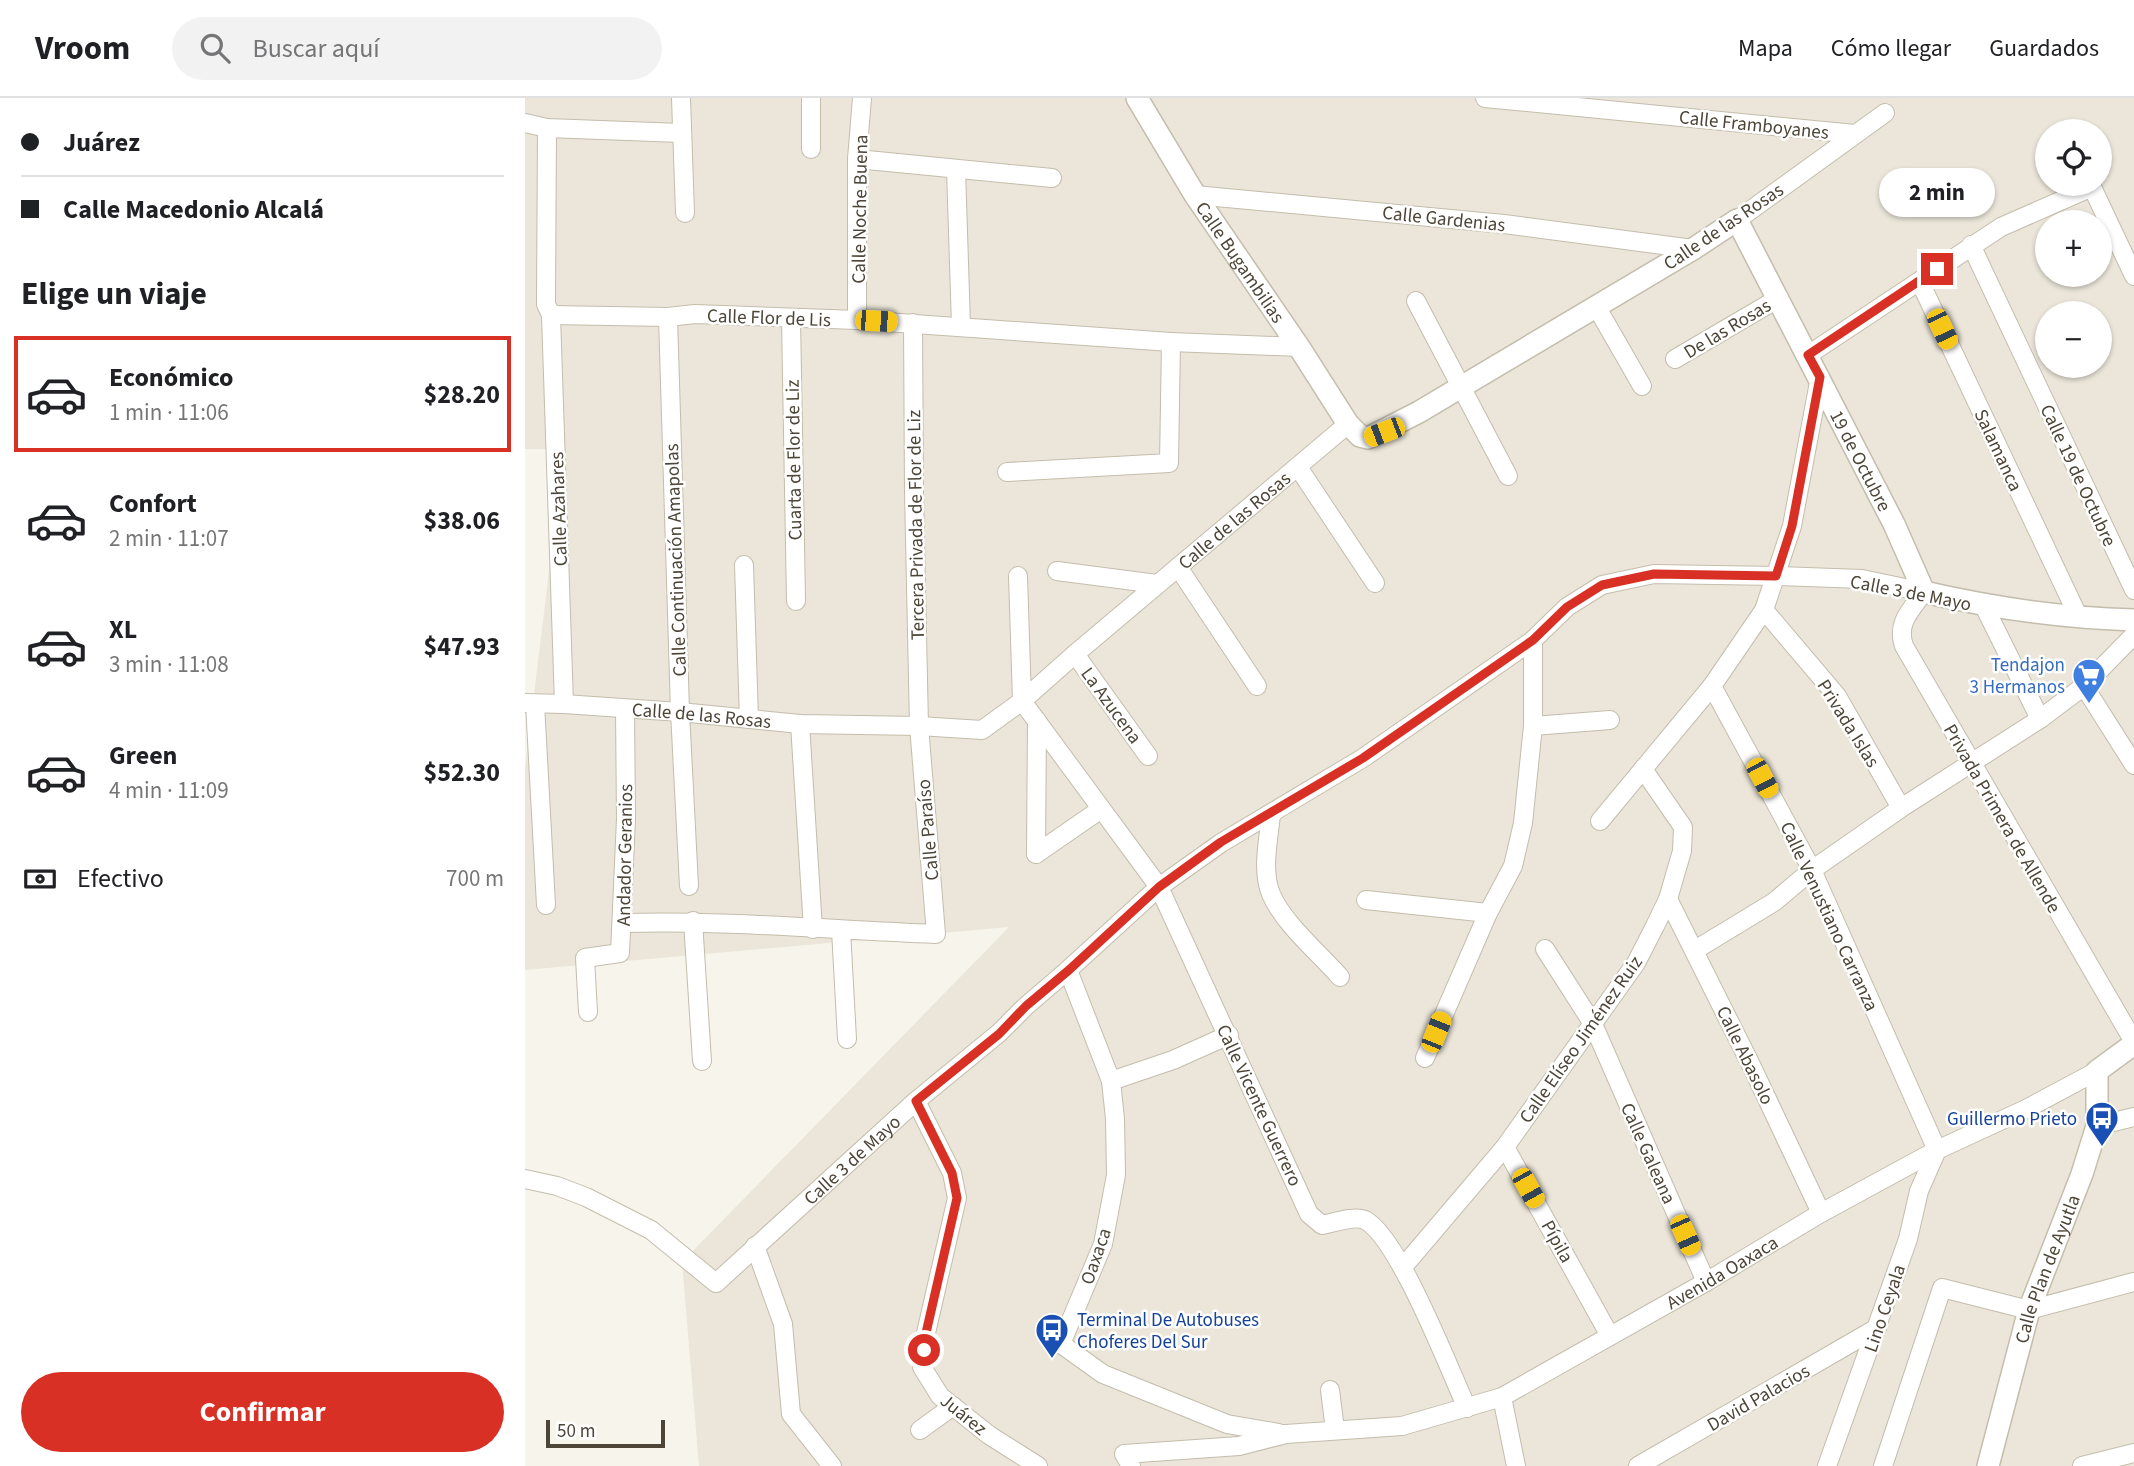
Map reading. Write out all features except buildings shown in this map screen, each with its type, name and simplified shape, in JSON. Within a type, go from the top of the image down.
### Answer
[{"type":"street","points":[[681,98],[685,213]]},
{"type":"street","points":[[811,98],[811,149]]},
{"type":"street","name":"Calle Noche Buena","points":[[857,320],[857,159],[862,98]]},
{"type":"street","name":"Calle Bugambilias","points":[[1136,98],[1195,195],[1299,347],[1347,424]]},
{"type":"street","name":"Calle Framboyanes","points":[[1485,98],[1855,134]]},
{"type":"street","name":"Calle de las Rosas","points":[[530,703],[680,712],[800,724],[982,730],[1022,701],[1347,424],[1360,436],[1369,438],[1419,412],[1693,249],[1885,113]]},
{"type":"street","points":[[525,123],[547,128],[681,133]]},
{"type":"street","points":[[547,128],[546,304],[551,315]]},
{"type":"street","points":[[857,159],[1052,178]]},
{"type":"street","points":[[956,169],[961,326]]},
{"type":"street","points":[[1808,355],[2001,227],[2092,187],[2134,276]]},
{"type":"street","name":"Calle Gardenias","points":[[1195,195],[1504,224],[1693,249]]},
{"type":"street","name":"19 de Octubre","points":[[1737,219],[1894,524],[1924,592]]},
{"type":"street","name":"Calle 19 de Octubre","points":[[1971,245],[2134,590]]},
{"type":"street","name":"Salamanca","points":[[1920,282],[2079,618]]},
{"type":"street","name":"De las Rosas","points":[[1675,359],[1779,298]]},
{"type":"street","points":[[1416,301],[1509,476]]},
{"type":"street","points":[[1596,306],[1642,386]]},
{"type":"street","name":"Calle Flor de Lis","points":[[551,315],[668,317],[695,314],[857,320],[1171,342],[1299,347]]},
{"type":"street","name":"Calle Azahares","points":[[551,315],[565,704]]},
{"type":"street","name":"Calle Continuación Amapolas","points":[[668,317],[680,712],[689,886]]},
{"type":"street","name":"Cuarta de Flor de Liz","points":[[791,319],[796,601]]},
{"type":"street","name":"Tercera Privada de Flor de Liz","points":[[913,323],[919,726]]},
{"type":"street","points":[[1007,472],[1169,463],[1171,342]]},
{"type":"street","points":[[1599,821],[1712,686],[1764,610],[1792,526],[1820,377]]},
{"type":"street","points":[[1299,467],[1375,583]]},
{"type":"street","points":[[744,565],[749,719]]},
{"type":"street","points":[[1178,567],[1257,686]]},
{"type":"street","points":[[1057,571],[1157,584]]},
{"type":"street","name":"Calle 3 de Mayo","points":[[525,1179],[557,1186],[586,1197],[651,1230],[716,1283],[916,1101],[999,1034],[1026,1006],[1159,887],[1221,842],[1363,758],[1533,640],[1567,607],[1602,585],[1654,574],[1862,579],[1984,606],[2079,618],[2134,620]]},
{"type":"street","points":[[1018,576],[1022,701]]},
{"type":"street","name":"Privada Primera de Allende","points":[[1924,592],[1901,626],[1900,635],[1904,646],[2134,1043]]},
{"type":"street","points":[[1984,606],[2040,719]]},
{"type":"street","name":"Privada Islas","points":[[1764,610],[1837,696],[1901,808]]},
{"type":"street","points":[[1695,950],[1774,902],[1812,870],[1901,808],[2040,719],[2084,686],[2134,635]]},
{"type":"street","points":[[1425,1058],[1516,855],[1523,823],[1533,726],[1533,640]]},
{"type":"street","name":"La Azucena","points":[[1075,654],[1148,756]]},
{"type":"street","name":"Calle Venustiano Carranza","points":[[1712,686],[1812,870],[1937,1150]]},
{"type":"street","points":[[2084,686],[2128,744],[2134,765]]},
{"type":"street","name":"Calle Vicente Guerrero","points":[[1022,701],[1159,887],[1309,1214],[1322,1225],[1365,1220],[1384,1239],[1403,1267]]},
{"type":"street","points":[[530,703],[546,905]]},
{"type":"street","name":"Andador Geranios","points":[[588,1012],[585,958],[620,953],[623,923],[625,709]]},
{"type":"street","points":[[1533,726],[1609,720]]},
{"type":"street","points":[[1037,721],[1036,854],[1101,809]]},
{"type":"street","points":[[800,724],[813,929]]},
{"type":"street","name":"Calle Paraíso","points":[[841,930],[936,934],[919,726]]},
{"type":"street","name":"Calle Elíseo Jiménez Ruiz","points":[[1403,1267],[1505,1147],[1636,963],[1668,899],[1682,851],[1683,828],[1643,769]]},
{"type":"street","points":[[1271,814],[1266,866],[1270,892],[1283,914],[1340,977]]},
{"type":"street","name":"Calle Abasolo","points":[[1668,899],[1821,1213]]},
{"type":"street","points":[[1366,900],[1488,913]]},
{"type":"street","points":[[623,923],[693,921],[841,930],[847,1039]]},
{"type":"street","points":[[693,921],[702,1061]]},
{"type":"street","name":"Calle Galeana","points":[[1545,949],[1593,1024],[1706,1282]]},
{"type":"street","name":"Oaxaca","points":[[1069,970],[1111,1081],[1117,1175],[1103,1244],[1061,1344],[1103,1374],[1227,1424],[1286,1434]]},
{"type":"street","points":[[1111,1081],[1229,1035]]},
{"type":"street","name":"Avenida Oaxaca","points":[[1286,1434],[1402,1426],[1502,1397],[1706,1282],[1821,1213],[1937,1150],[2026,1109],[2097,1071],[2134,1043]]},
{"type":"street","name":"Calle Plan de Ayutla","points":[[1988,1466],[2029,1310],[2082,1174],[2097,1126],[2097,1071]]},
{"type":"street","name":"Juárez","points":[[916,1101],[952,1173],[957,1198],[926,1333],[922,1367],[940,1396],[989,1434],[1038,1466]]},
{"type":"street","points":[[2097,1126],[2134,1117]]},
{"type":"street","name":"Pípila","points":[[1505,1147],[1610,1336]]},
{"type":"street","name":"Lino Ceyala","points":[[1827,1466],[1908,1239],[1919,1191],[1937,1150]]},
{"type":"street","points":[[755,1245],[783,1324],[791,1414],[832,1466]]},
{"type":"street","points":[[1403,1267],[1467,1408]]},
{"type":"street","points":[[1883,1466],[1942,1288],[2029,1310],[2134,1282]]},
{"type":"street","name":"David Palacios","points":[[1637,1466],[1877,1328]]},
{"type":"street","points":[[1330,1390],[1335,1430]]},
{"type":"street","points":[[1502,1397],[1517,1466]]},
{"type":"street","points":[[920,1430],[953,1406]]},
{"type":"street","points":[[1131,1466],[1124,1454],[1239,1446],[1286,1434]]},
{"type":"street","points":[[2082,1466],[2134,1453]]},
{"type":"shaded area","points":[[525,98],[2134,98],[2134,1466],[699,1466],[682,1262],[1009,927],[525,970],[525,768],[564,449],[525,449]]},
{"type":"place","name":"Tendajon 3 Hermanos","points":[[2089,705]]},
{"type":"place","name":"Guillermo Prieto","points":[[2102,1148]]},
{"type":"place","name":"Terminal De Autobuses Choferes Del Sur","points":[[1052,1360]]},
{"type":"route","points":[[924,1350],[957,1198],[952,1173],[916,1101],[999,1034],[1026,1006],[1159,887],[1221,842],[1363,758],[1533,640],[1567,607],[1602,585],[1654,574],[1776,576],[1792,526],[1820,377],[1808,355],[1937,269]]}]
